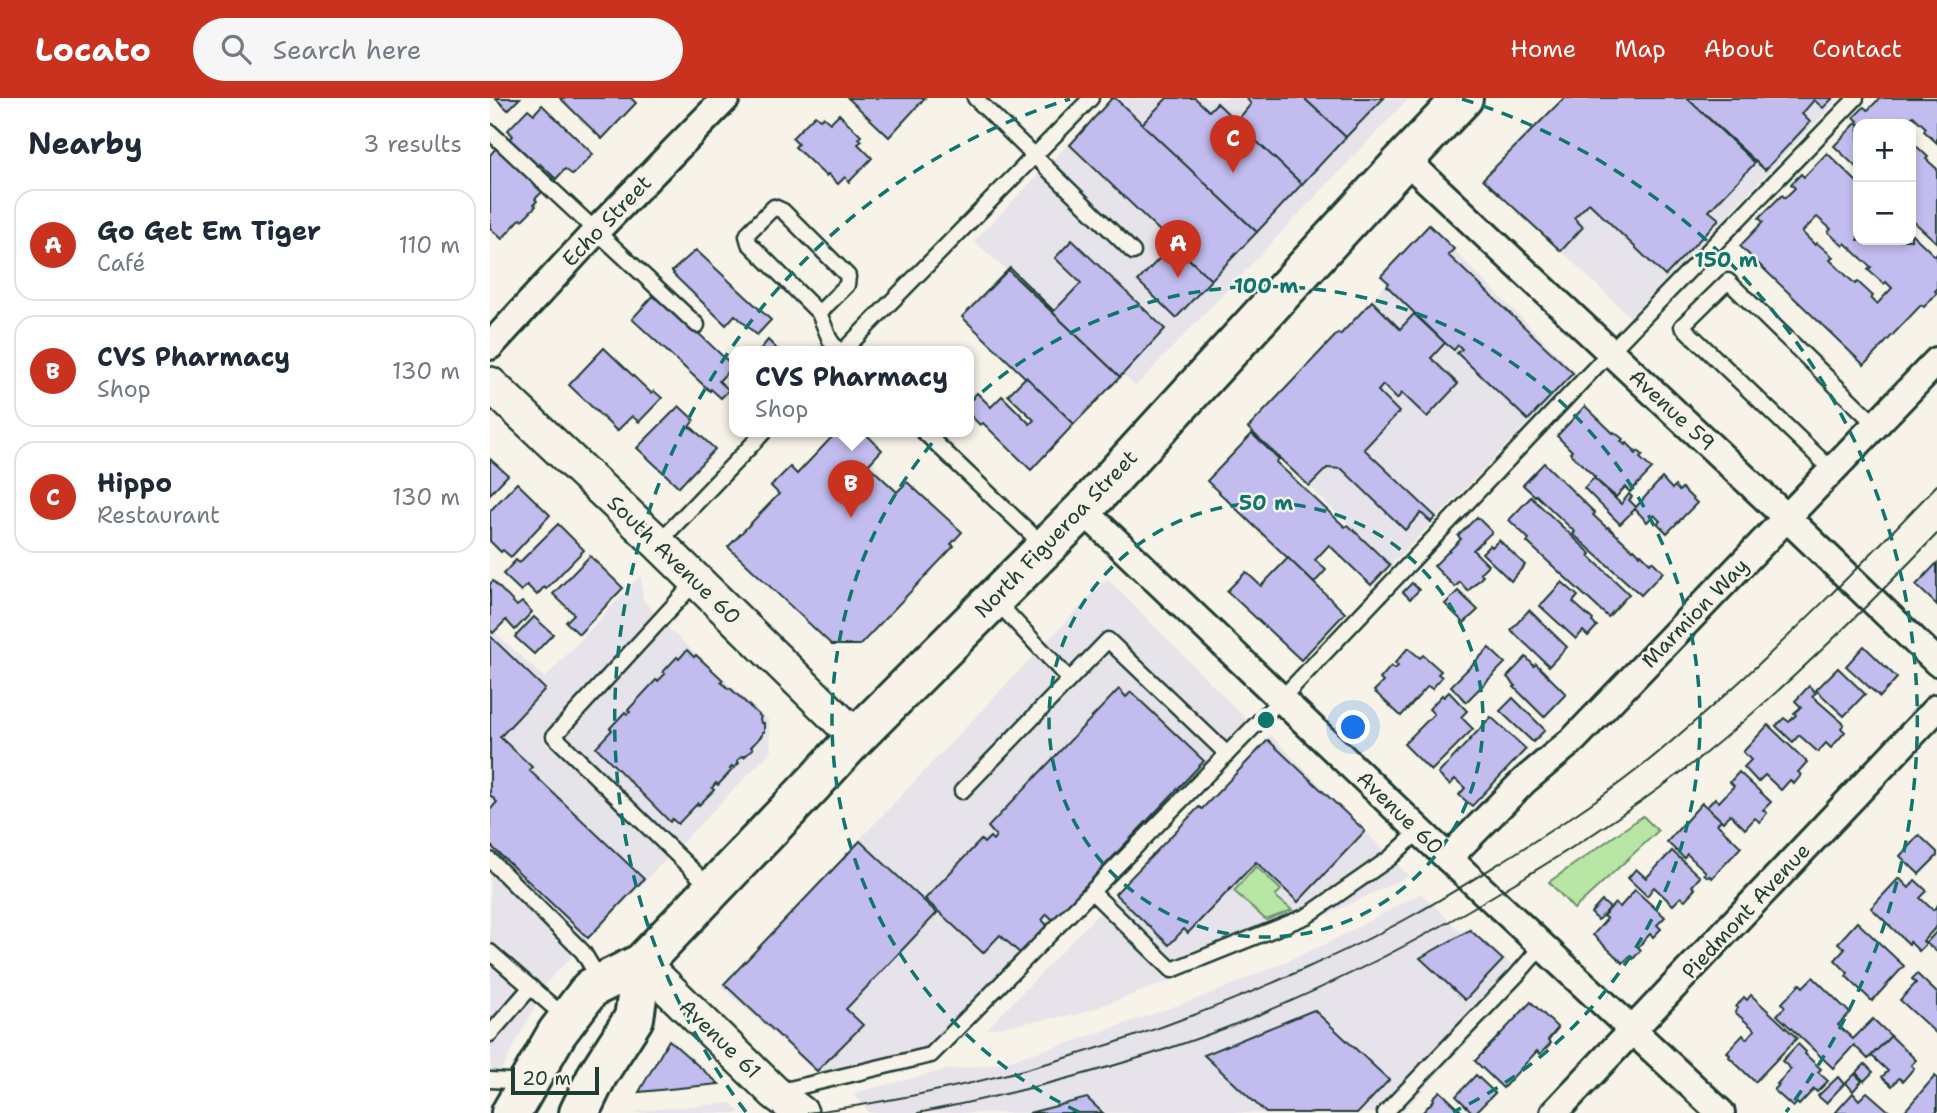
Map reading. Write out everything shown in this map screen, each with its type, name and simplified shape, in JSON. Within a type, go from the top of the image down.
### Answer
[{"type":"main road","name":"North Figueroa Street","points":[[519,1097],[556,1033],[591,988],[642,963],[856,737],[1083,510],[1463,98]]},
{"type":"main road","points":[[579,1113],[598,1074],[635,1018],[642,963]]},
{"type":"street","name":"Echo Street","points":[[490,346],[597,230],[726,98]]},
{"type":"street","name":"Avenue 59","points":[[1405,159],[1937,662]]},
{"type":"street","name":"Marmion Way","points":[[1448,859],[1524,781],[1574,739],[1937,361]]},
{"type":"street","name":"South Avenue 60","points":[[490,384],[658,543],[856,737]]},
{"type":"street","name":"Avenue 60","points":[[1083,510],[1448,859],[1721,1113]]},
{"type":"street","name":"Piedmont Avenue","points":[[1554,1113],[1937,708]]},
{"type":"street","name":"Avenue 61","points":[[642,963],[774,1092],[801,1113]]},
{"type":"lane","points":[[975,98],[1133,252]]},
{"type":"lane","points":[[847,346],[1091,98]]},
{"type":"lane","points":[[774,1092],[931,1055],[1281,699],[1610,352],[1856,98]]},
{"type":"lane","points":[[490,132],[697,325]]},
{"type":"lane","points":[[819,313],[847,285],[848,276],[783,211],[774,207],[749,232],[747,236],[750,243],[819,313],[830,340],[836,346]]},
{"type":"lane","points":[[1833,471],[1682,326],[1728,281],[1876,425]]},
{"type":"lane","points":[[658,543],[759,437]]},
{"type":"lane","points":[[929,437],[1045,547]]},
{"type":"lane","points":[[696,581],[554,736],[712,889]]},
{"type":"lane","points":[[993,599],[1069,679]]},
{"type":"lane","points":[[962,790],[1108,640],[1227,754]]},
{"type":"lane","points":[[1091,891],[1172,970],[1307,916],[1390,858],[1419,831]]},
{"type":"lane","points":[[490,860],[583,952],[602,983]]},
{"type":"lane","points":[[1385,1113],[1542,946]]},
{"type":"lane","points":[[490,952],[568,1019]]},
{"type":"lane","points":[[490,1034],[531,987]]},
{"type":"lane","points":[[490,1080],[519,1097]]},
{"type":"shaded area","points":[[1113,98],[1409,98],[1136,386],[974,241]]},
{"type":"shaded area","points":[[1564,98],[1839,98],[1630,317],[1486,179]]},
{"type":"shaded area","points":[[1436,232],[1576,373],[1391,565],[1248,428]]},
{"type":"shaded area","points":[[641,575],[643,600],[671,631],[769,721],[771,751],[548,981],[490,1092],[490,628],[545,678]]},
{"type":"shaded area","points":[[1107,578],[1247,720],[932,1049],[819,1075],[721,986]]},
{"type":"shaded area","points":[[1271,735],[1409,876],[1306,925],[1200,970],[1079,1014],[987,1029]]},
{"type":"shaded area","points":[[1421,893],[1461,932],[1470,927],[1527,979],[1401,1113],[870,1113],[853,1093],[946,1070],[996,1064],[1075,1041],[1216,992],[1328,943]]},
{"type":"shaded area","points":[[731,1103],[740,1113],[636,1113],[636,1111]]},
{"type":"green space","points":[[1643,816],[1658,831],[1574,909],[1549,882]]},
{"type":"green space","points":[[1256,866],[1281,890],[1275,896],[1292,910],[1266,920],[1234,891]]},
{"type":"building","points":[[495,98],[520,98],[508,110]]},
{"type":"building","points":[[560,98],[631,98],[636,103],[602,139]]},
{"type":"building","points":[[848,98],[925,98],[889,137]]},
{"type":"building","points":[[1112,98],[1257,232],[1211,280],[1070,145]]},
{"type":"building","points":[[1167,98],[1195,98],[1209,111],[1217,103],[1302,184],[1257,232],[1142,124]]},
{"type":"building","points":[[1248,98],[1304,98],[1346,137],[1302,184],[1236,122],[1251,104]]},
{"type":"building","points":[[1304,98],[1384,98],[1346,137]]},
{"type":"building","points":[[1564,98],[1687,98],[1755,163],[1709,211],[1719,219],[1665,276],[1589,203],[1574,218],[1583,227],[1561,251],[1483,179]]},
{"type":"building","points":[[1687,98],[1833,98],[1823,108],[1814,100],[1802,114],[1810,122],[1765,170]]},
{"type":"building","points":[[1937,98],[1937,143],[1913,116],[1910,119],[1854,117],[1864,107],[1868,110],[1879,99]]},
{"type":"building","points":[[542,105],[593,154],[573,175],[565,169],[556,179],[540,164],[537,167],[507,142],[513,136],[508,130],[528,109],[534,114]]},
{"type":"building","points":[[839,114],[861,136],[859,138],[862,141],[858,144],[872,158],[849,182],[845,177],[838,184],[795,147],[798,144],[792,138],[815,115],[830,123]]},
{"type":"building","points":[[1853,126],[1853,164],[1834,146]]},
{"type":"building","points":[[1916,146],[1937,169],[1937,243],[1916,224]]},
{"type":"building","points":[[496,148],[542,192],[535,199],[536,206],[502,239],[490,228],[490,155]]},
{"type":"building","points":[[1827,153],[1853,178],[1853,245],[1916,245],[1916,238],[1935,256],[1937,254],[1937,293],[1924,307],[1921,305],[1864,365],[1740,246],[1763,222],[1759,218],[1782,195],[1785,198],[1795,188],[1791,184],[1801,174],[1804,177]],"holes":[[[1817,217],[1831,229],[1828,232],[1843,246],[1845,243],[1871,267],[1868,270],[1892,288],[1877,304],[1871,298],[1873,296],[1858,282],[1855,284],[1830,260],[1833,257],[1802,232]]]},
{"type":"building","points":[[1429,225],[1454,249],[1448,255],[1573,373],[1528,420],[1457,353],[1462,349],[1458,345],[1454,350],[1445,343],[1387,286],[1389,283],[1381,276]]},
{"type":"building","points":[[1072,240],[1165,329],[1120,377],[1008,270],[1010,268],[1054,311],[1081,283],[1055,258]]},
{"type":"building","points":[[1173,244],[1211,280],[1176,318],[1138,281]]},
{"type":"building","points":[[696,250],[771,320],[757,335],[735,315],[726,325],[673,274],[672,271]]},
{"type":"building","points":[[1008,270],[1120,377],[1074,424],[962,317]]},
{"type":"building","points":[[656,293],[729,362],[729,370],[719,381],[729,390],[721,398],[711,389],[710,391],[632,319]]},
{"type":"building","points":[[1372,301],[1400,329],[1414,314],[1445,343],[1431,358],[1458,384],[1427,417],[1402,393],[1397,399],[1383,385],[1378,391],[1399,412],[1364,449],[1436,517],[1431,522],[1421,513],[1405,530],[1342,469],[1327,468],[1309,486],[1248,428]]},
{"type":"building","points":[[768,340],[774,346],[763,346]]},
{"type":"building","points":[[604,348],[651,393],[654,391],[662,398],[639,422],[632,416],[617,431],[569,385]]},
{"type":"building","points":[[1026,377],[1074,424],[1031,470],[983,423],[980,425],[974,419],[974,396],[977,393],[991,407],[1002,396],[1030,424],[1034,420],[1008,395]]},
{"type":"building","points":[[679,406],[694,420],[689,427],[715,449],[679,487],[637,448]]},
{"type":"building","points":[[1585,406],[1623,439],[1621,441],[1625,445],[1627,443],[1636,454],[1638,451],[1643,455],[1640,458],[1652,469],[1630,492],[1625,487],[1616,497],[1594,478],[1557,436]]},
{"type":"building","points":[[1252,434],[1279,459],[1276,462],[1390,565],[1371,585],[1329,545],[1315,560],[1326,570],[1314,583],[1207,481]]},
{"type":"building","points":[[832,437],[869,437],[882,450],[868,465],[897,492],[907,482],[962,532],[951,544],[954,546],[860,645],[832,645],[728,547],[779,494],[771,486],[790,467],[797,474]]},
{"type":"building","points":[[490,459],[508,475],[490,494]]},
{"type":"building","points":[[1544,463],[1607,528],[1663,572],[1641,595],[1523,485]]},
{"type":"building","points":[[1594,478],[1621,504],[1629,494],[1632,497],[1629,500],[1636,507],[1662,478],[1672,489],[1675,486],[1679,491],[1682,488],[1697,503],[1667,533],[1657,523],[1660,521],[1654,515],[1647,522],[1635,509],[1620,524],[1584,488]]},
{"type":"building","points":[[517,483],[550,515],[511,557],[490,541],[490,511]]},
{"type":"building","points":[[1531,497],[1629,594],[1608,617],[1527,542],[1529,539],[1509,520]]},
{"type":"building","points":[[1477,517],[1492,532],[1473,550],[1488,565],[1480,573],[1483,576],[1468,591],[1460,582],[1455,587],[1434,566],[1461,539],[1458,536]]},
{"type":"building","points":[[558,524],[584,550],[537,595],[527,585],[521,591],[503,574],[516,560],[519,563]]},
{"type":"building","points":[[1499,540],[1525,565],[1511,581],[1482,553]]},
{"type":"building","points":[[590,556],[623,588],[579,634],[566,622],[574,614],[553,594]]},
{"type":"building","points":[[1288,558],[1345,613],[1301,660],[1227,591],[1246,572],[1261,586]]},
{"type":"building","points":[[1937,563],[1937,605],[1916,585]]},
{"type":"building","points":[[493,581],[517,606],[522,602],[532,612],[515,630],[506,620],[493,633],[490,630],[490,584]]},
{"type":"building","points":[[1562,582],[1578,596],[1573,602],[1597,626],[1588,636],[1583,631],[1576,639],[1540,606]]},
{"type":"building","points":[[1412,583],[1419,590],[1410,599],[1403,592]]},
{"type":"building","points":[[1458,591],[1478,610],[1464,623],[1445,604]]},
{"type":"building","points":[[1529,610],[1567,647],[1549,666],[1511,630]]},
{"type":"building","points":[[534,617],[553,634],[534,654],[515,637]]},
{"type":"building","points":[[490,636],[545,689],[500,737],[532,767],[529,770],[644,879],[588,938],[490,845],[490,810],[497,802],[490,795]]},
{"type":"building","points":[[1864,646],[1897,678],[1880,697],[1846,666]]},
{"type":"building","points":[[1408,648],[1420,658],[1423,655],[1441,671],[1438,674],[1442,677],[1432,689],[1428,686],[1401,716],[1374,691],[1383,682],[1380,679],[1391,666],[1395,669],[1398,666],[1395,663]]},
{"type":"building","points":[[1489,648],[1505,663],[1466,702],[1451,686]]},
{"type":"building","points":[[687,650],[694,657],[696,655],[723,680],[721,682],[761,717],[764,732],[751,747],[753,749],[737,761],[739,763],[734,768],[732,766],[732,770],[712,788],[714,790],[678,824],[672,819],[670,822],[596,747],[625,712],[630,712],[628,710],[665,674],[663,672],[677,657],[679,659]]},
{"type":"building","points":[[1526,657],[1566,694],[1544,717],[1507,677]]},
{"type":"building","points":[[1838,668],[1865,694],[1844,716],[1816,690]]},
{"type":"building","points":[[1809,686],[1816,693],[1812,696],[1844,724],[1841,728],[1845,732],[1831,748],[1826,743],[1818,752],[1799,735],[1793,742],[1776,726],[1784,718],[1789,722],[1796,715],[1794,713],[1801,707],[1795,701]]},
{"type":"building","points":[[1119,689],[1126,697],[1131,692],[1204,761],[1053,920],[1047,914],[1042,920],[1048,926],[1021,954],[1000,935],[983,953],[925,899],[981,840],[984,843],[990,837],[993,840],[996,836],[988,827]]},
{"type":"building","points":[[1449,692],[1467,711],[1461,717],[1473,729],[1431,771],[1404,744],[1434,714],[1429,709],[1442,695],[1444,697]]},
{"type":"building","points":[[1513,698],[1545,730],[1533,742],[1500,711]]},
{"type":"building","points":[[1491,717],[1526,749],[1472,806],[1459,795],[1465,788],[1455,779],[1450,785],[1438,774]]},
{"type":"building","points":[[1768,725],[1807,762],[1798,772],[1801,775],[1794,784],[1790,780],[1781,790],[1765,775],[1758,782],[1744,767],[1751,760],[1743,752]]},
{"type":"building","points":[[1268,740],[1365,831],[1298,902],[1256,862],[1188,933],[1184,929],[1169,945],[1115,894]]},
{"type":"building","points":[[1739,772],[1771,802],[1763,810],[1767,813],[1760,822],[1755,818],[1745,829],[1730,814],[1723,822],[1707,807],[1715,798],[1719,802],[1734,786],[1730,782]]},
{"type":"building","points":[[1702,803],[1721,820],[1717,824],[1741,847],[1712,878],[1704,874],[1706,872],[1687,854],[1684,858],[1667,842]]},
{"type":"building","points":[[1919,835],[1937,852],[1937,856],[1919,874],[1900,856]]},
{"type":"building","points":[[860,841],[937,913],[846,1009],[863,1025],[817,1071],[724,984]]},
{"type":"building","points":[[1672,851],[1700,877],[1692,886],[1695,889],[1685,900],[1681,897],[1673,905],[1654,887],[1647,896],[1628,878],[1636,869],[1646,878]]},
{"type":"building","points":[[1899,878],[1909,888],[1915,880],[1927,891],[1920,898],[1933,910],[1937,906],[1937,926],[1923,941],[1926,944],[1919,951],[1871,908]]},
{"type":"building","points":[[1635,890],[1665,917],[1657,925],[1661,929],[1653,937],[1650,934],[1638,947],[1641,950],[1633,959],[1630,956],[1623,963],[1593,935],[1607,919],[1603,916],[1615,903],[1620,907]]},
{"type":"building","points":[[1602,901],[1610,908],[1598,920],[1591,913]]},
{"type":"building","points":[[1857,922],[1904,966],[1872,1001],[1846,976],[1848,973],[1835,960],[1845,949],[1838,943]]},
{"type":"building","points":[[1470,930],[1503,960],[1465,1000],[1420,958]]},
{"type":"building","points":[[1937,931],[1937,952],[1926,943]]},
{"type":"building","points":[[1917,974],[1937,993],[1937,1034],[1900,1000],[1916,983],[1912,979]]},
{"type":"building","points":[[1813,977],[1850,1013],[1838,1025],[1853,1039],[1873,1019],[1891,1036],[1868,1059],[1854,1045],[1833,1068],[1777,1015],[1785,1007],[1782,1003],[1800,984],[1803,987]]},
{"type":"building","points":[[1751,995],[1797,1038],[1755,1082],[1727,1052],[1743,1035],[1746,1039],[1755,1030],[1735,1012],[1744,997],[1747,1000]]},
{"type":"building","points":[[1531,1002],[1558,1028],[1548,1040],[1551,1043],[1540,1054],[1537,1051],[1503,1088],[1475,1061]]},
{"type":"building","points":[[1314,1010],[1389,1080],[1358,1113],[1266,1113],[1204,1055]]},
{"type":"building","points":[[1891,1036],[1916,1060],[1911,1065],[1914,1068],[1903,1081],[1899,1078],[1892,1086],[1882,1077],[1888,1071],[1872,1056],[1868,1059]]},
{"type":"building","points":[[669,1040],[719,1084],[639,1092]]},
{"type":"building","points":[[1798,1044],[1821,1069],[1818,1072],[1828,1081],[1817,1092],[1814,1089],[1799,1105],[1797,1103],[1793,1107],[1774,1090],[1791,1069],[1782,1061]]},
{"type":"building","points":[[1865,1064],[1873,1072],[1864,1081],[1856,1073]]},
{"type":"building","points":[[1855,1074],[1862,1081],[1853,1091],[1846,1083]]},
{"type":"building","points":[[1476,1075],[1495,1093],[1473,1113],[1456,1096]]},
{"type":"building","points":[[1935,1076],[1937,1113],[1903,1113]]},
{"type":"building","points":[[1838,1077],[1844,1084],[1826,1103],[1818,1096]]},
{"type":"building","points":[[1440,1091],[1463,1113],[1422,1113]]},
{"type":"building","points":[[1867,1092],[1891,1113],[1835,1113],[1853,1093],[1859,1100]]},
{"type":"building","points":[[1087,1098],[1103,1113],[1029,1113]]},
{"type":"tram line","points":[[808,1113],[935,1091],[1061,1059],[1123,1040],[1244,995],[1347,949],[1417,913],[1563,823],[1651,759],[1792,633],[1937,485]]},
{"type":"tram line","points":[[918,1113],[1074,1077],[1211,1034],[1340,979],[1463,914],[1605,826],[1702,756],[1764,704],[1823,649],[1937,534]]},
{"type":"place","name":"Hippo","points":[[1233,173]]},
{"type":"place","name":"Go Get Em Tiger","points":[[1178,278]]},
{"type":"place","name":"CVS Pharmacy","points":[[851,518]]}]
